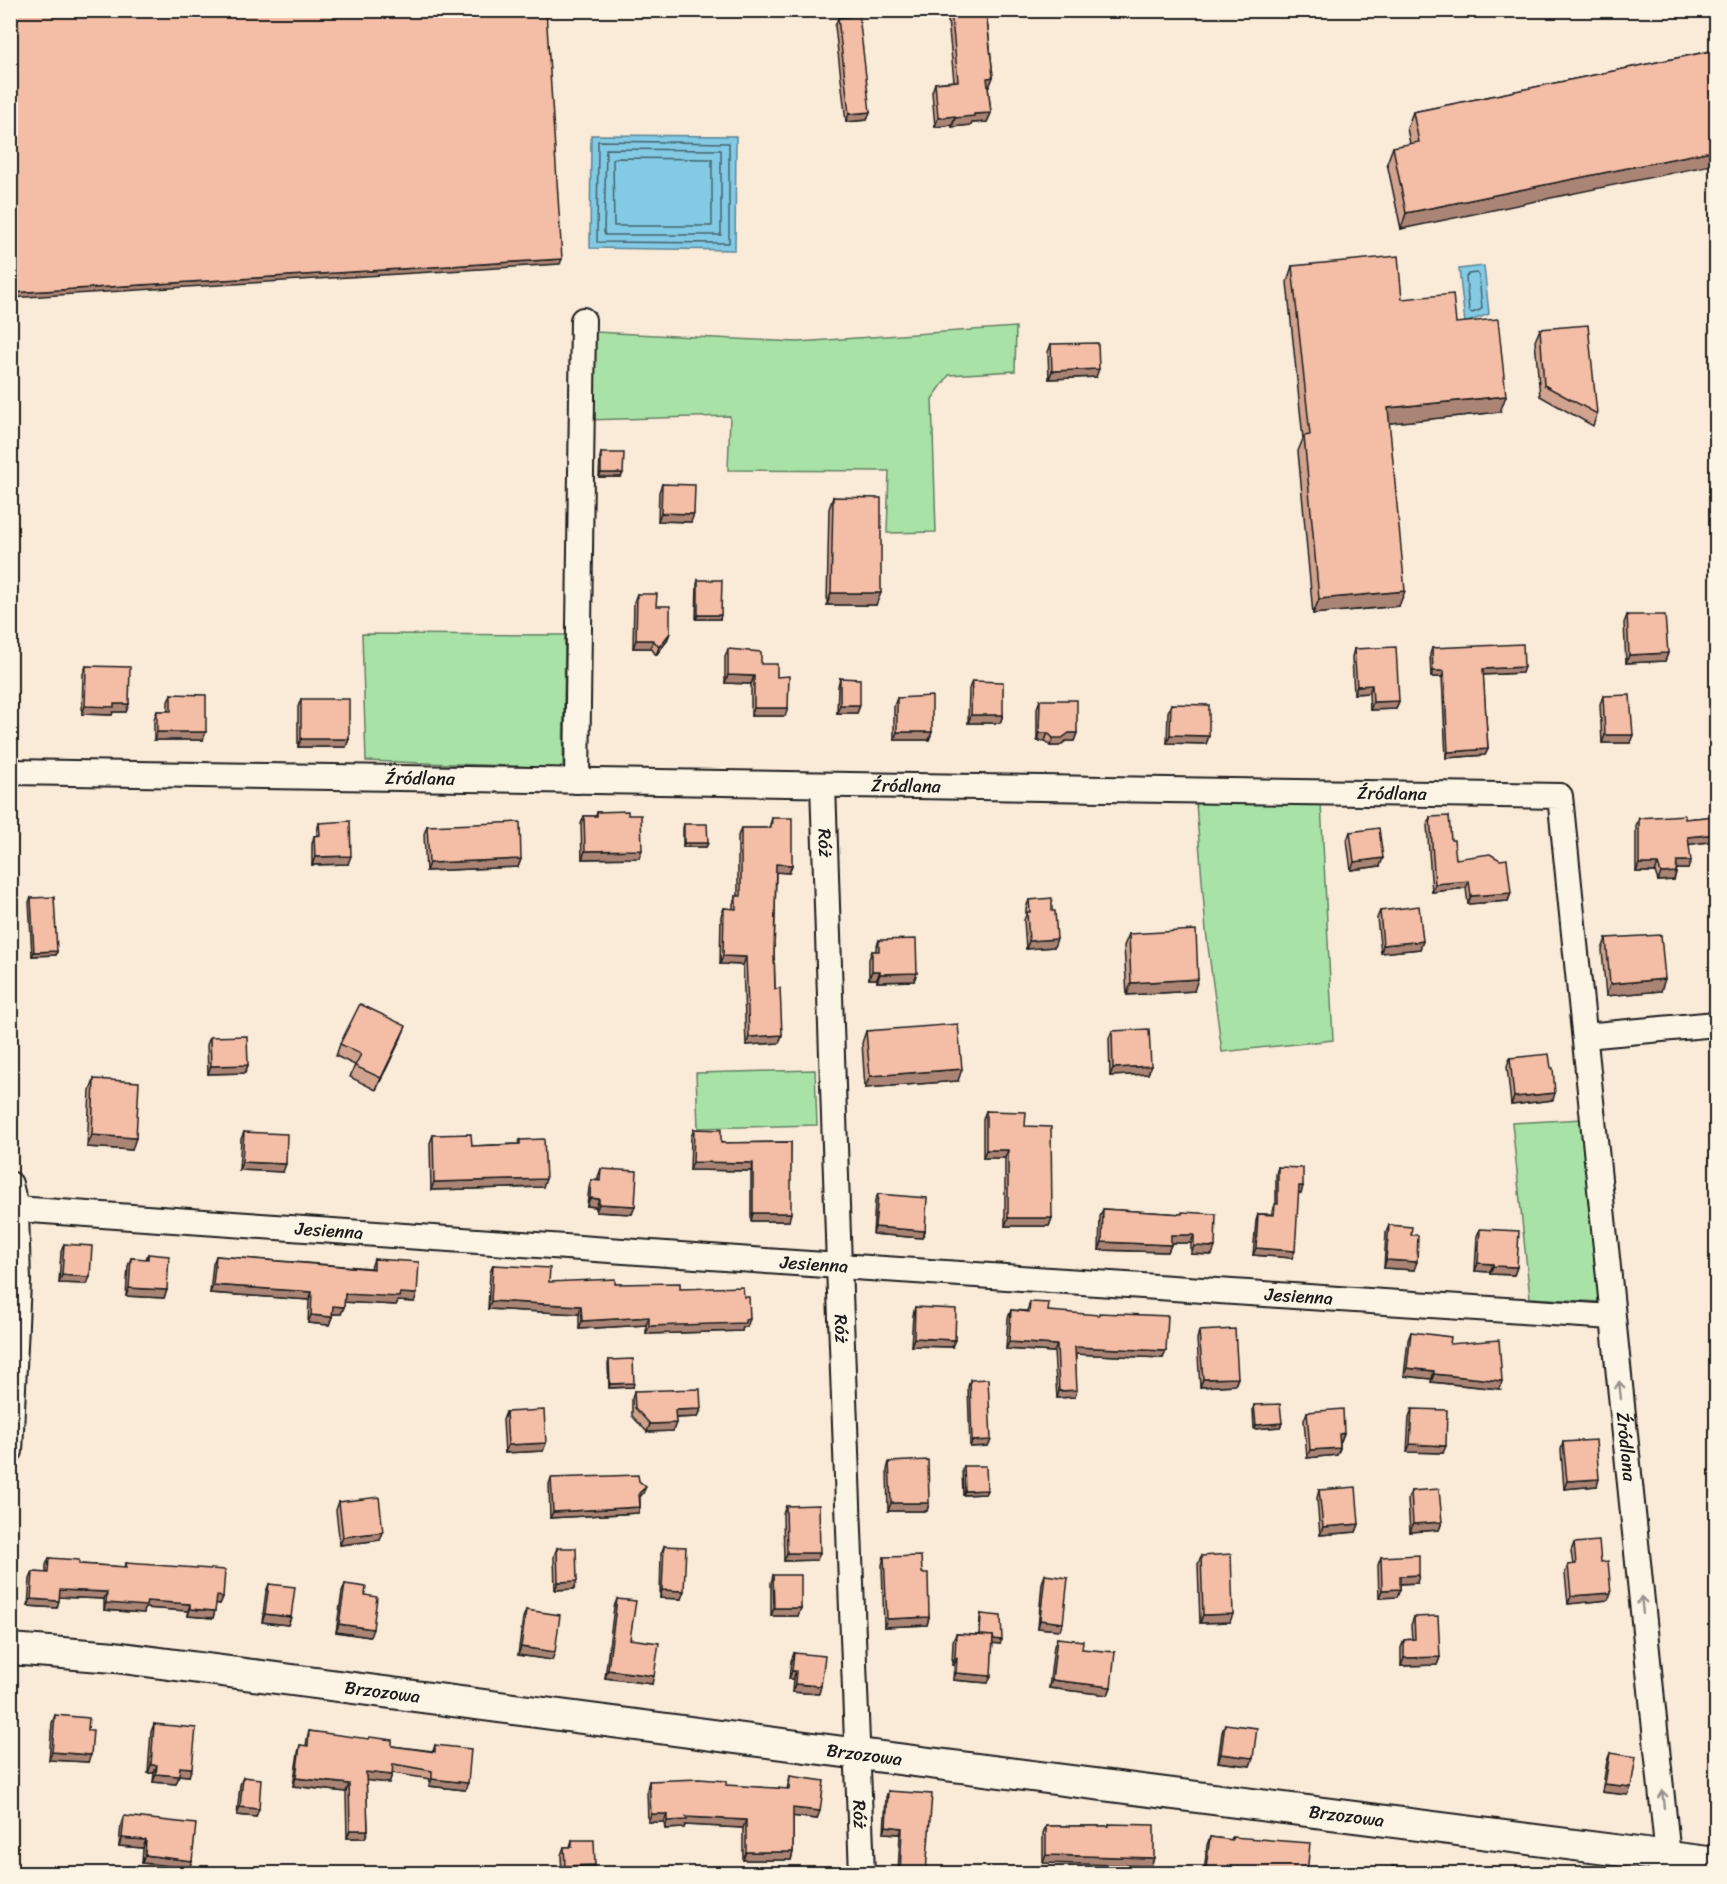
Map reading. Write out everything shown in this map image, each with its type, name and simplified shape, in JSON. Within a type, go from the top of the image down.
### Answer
[{"type":"street","points":[[577,781],[583,320]]},
{"type":"street","name":"Źródlana","points":[[10,772],[1560,796],[1668,1857]]},
{"type":"street","name":"Róż","points":[[823,785],[862,1874]]},
{"type":"street","points":[[1585,1036],[1716,1024]]},
{"type":"street","points":[[10,1184],[16,1209],[18,1282],[10,1451]]},
{"type":"street","name":"Jesienna","points":[[16,1209],[1612,1317]]},
{"type":"street","name":"Brzozowa","points":[[10,1649],[115,1657],[1716,1863]]},
{"type":"green space","points":[[1016,327],[1015,371],[949,375],[932,399],[936,532],[887,533],[889,471],[728,470],[730,416],[585,420],[595,332],[798,342]]},
{"type":"green space","points":[[362,634],[565,635],[563,768],[366,761]]},
{"type":"green space","points":[[1196,803],[1321,804],[1333,1040],[1222,1052],[1206,931]]},
{"type":"green space","points":[[815,1070],[817,1125],[698,1128],[696,1073]]},
{"type":"green space","points":[[1583,1119],[1601,1302],[1530,1298],[1512,1123]]},
{"type":"water","points":[[591,135],[736,136],[735,250],[590,248]]},
{"type":"water","points":[[1484,266],[1489,314],[1465,323],[1459,269]]},
{"type":"building","points":[[10,10],[546,10],[562,259],[10,293]]},
{"type":"building","points":[[951,10],[986,10],[993,77],[987,78],[991,113],[938,118],[935,83],[958,81]]},
{"type":"building","points":[[859,15],[870,112],[849,114],[838,18]]},
{"type":"building","points":[[1716,50],[1716,150],[1406,213],[1393,147],[1419,142],[1413,112]]},
{"type":"building","points":[[1398,256],[1402,299],[1453,294],[1456,323],[1498,319],[1506,396],[1388,408],[1405,591],[1319,599],[1304,436],[1310,435],[1292,266]]},
{"type":"building","points":[[1588,325],[1597,414],[1544,385],[1540,329]]},
{"type":"building","points":[[1098,343],[1099,369],[1052,371],[1051,344]]},
{"type":"building","points":[[601,453],[624,453],[623,473],[601,473]]},
{"type":"building","points":[[662,484],[695,485],[694,514],[661,513]]},
{"type":"building","points":[[833,497],[881,498],[881,593],[831,593]]},
{"type":"building","points":[[698,580],[722,580],[721,615],[698,615]]},
{"type":"building","points":[[637,594],[657,594],[656,606],[670,606],[670,633],[659,647],[653,640],[636,640]]},
{"type":"building","points":[[1627,615],[1665,615],[1668,653],[1629,655]]},
{"type":"building","points":[[1523,644],[1524,667],[1483,669],[1488,749],[1448,752],[1444,671],[1433,671],[1432,648]]},
{"type":"building","points":[[1396,647],[1399,701],[1373,702],[1372,685],[1357,686],[1354,649]]},
{"type":"building","points":[[728,649],[761,652],[761,664],[777,664],[777,677],[789,676],[788,708],[754,708],[754,676],[728,675]]},
{"type":"building","points":[[86,666],[130,667],[129,704],[114,704],[114,707],[85,706]]},
{"type":"building","points":[[840,678],[860,679],[860,705],[840,705]]},
{"type":"building","points":[[972,681],[1003,682],[1003,715],[971,715]]},
{"type":"building","points":[[171,694],[206,695],[206,732],[157,732],[157,711],[171,711]]},
{"type":"building","points":[[1630,695],[1633,735],[1605,735],[1603,696]]},
{"type":"building","points":[[932,696],[932,732],[897,732],[897,698]]},
{"type":"building","points":[[301,699],[349,699],[349,739],[301,739]]},
{"type":"building","points":[[1040,700],[1077,700],[1077,733],[1069,733],[1062,738],[1053,738],[1048,733],[1039,733]]},
{"type":"building","points":[[1171,704],[1209,705],[1209,736],[1170,735]]},
{"type":"building","points":[[628,811],[628,815],[641,815],[642,850],[585,851],[584,816],[597,816],[597,812]]},
{"type":"building","points":[[1685,815],[1685,819],[1716,816],[1716,834],[1688,837],[1691,861],[1677,861],[1676,872],[1661,873],[1658,864],[1639,864],[1639,818]]},
{"type":"building","points":[[1449,816],[1451,840],[1454,840],[1456,859],[1490,854],[1500,860],[1507,859],[1511,893],[1471,896],[1469,881],[1435,884],[1430,817]]},
{"type":"building","points":[[772,818],[792,818],[792,865],[776,864],[775,989],[780,988],[782,1035],[749,1037],[746,957],[723,956],[724,908],[736,909],[736,896],[741,896],[741,828],[771,828]]},
{"type":"building","points":[[350,821],[351,856],[315,857],[314,836],[320,835],[319,823]]},
{"type":"building","points":[[520,822],[521,859],[429,863],[427,826]]},
{"type":"building","points":[[684,824],[707,824],[708,843],[684,843]]},
{"type":"building","points":[[1379,828],[1383,858],[1354,862],[1350,832]]},
{"type":"building","points":[[54,897],[57,951],[34,952],[31,898]]},
{"type":"building","points":[[1052,898],[1057,939],[1029,941],[1027,912],[1030,912],[1029,900]]},
{"type":"building","points":[[1419,906],[1423,941],[1383,945],[1380,911]]},
{"type":"building","points":[[1196,930],[1198,979],[1131,983],[1129,934]]},
{"type":"building","points":[[1661,935],[1665,979],[1610,984],[1606,938]]},
{"type":"building","points":[[916,939],[917,973],[880,974],[880,971],[872,971],[872,951],[879,951],[879,940]]},
{"type":"building","points":[[360,1004],[406,1026],[381,1078],[355,1066],[361,1054],[340,1044]]},
{"type":"building","points":[[958,1024],[962,1069],[870,1076],[866,1031]]},
{"type":"building","points":[[1149,1029],[1151,1066],[1113,1068],[1112,1031]]},
{"type":"building","points":[[247,1036],[248,1065],[211,1066],[210,1037]]},
{"type":"building","points":[[1549,1054],[1551,1068],[1553,1068],[1555,1093],[1514,1097],[1510,1058]]},
{"type":"building","points":[[94,1079],[139,1082],[136,1138],[92,1135]]},
{"type":"building","points":[[986,1111],[1026,1112],[1025,1126],[1051,1127],[1052,1218],[1008,1218],[1008,1150],[986,1150]]},
{"type":"building","points":[[694,1129],[721,1130],[721,1143],[791,1142],[791,1213],[753,1213],[753,1163],[693,1162]]},
{"type":"building","points":[[244,1132],[287,1134],[286,1164],[242,1162]]},
{"type":"building","points":[[471,1134],[472,1146],[520,1144],[520,1140],[544,1139],[546,1179],[434,1182],[433,1135]]},
{"type":"building","points":[[1278,1167],[1303,1168],[1303,1186],[1299,1186],[1295,1251],[1256,1248],[1258,1214],[1274,1215],[1275,1204],[1278,1204]]},
{"type":"building","points":[[601,1169],[637,1171],[635,1206],[599,1204],[599,1199],[590,1198],[591,1180],[600,1181]]},
{"type":"building","points":[[878,1194],[927,1198],[925,1231],[875,1227]]},
{"type":"building","points":[[1103,1209],[1216,1214],[1215,1247],[1194,1246],[1194,1235],[1171,1235],[1171,1245],[1102,1242]]},
{"type":"building","points":[[1389,1225],[1412,1227],[1411,1235],[1418,1235],[1417,1262],[1386,1260]]},
{"type":"building","points":[[1480,1229],[1519,1231],[1517,1267],[1478,1263]]},
{"type":"building","points":[[64,1244],[92,1246],[90,1277],[62,1275]]},
{"type":"building","points":[[148,1254],[169,1256],[167,1290],[129,1288],[131,1258],[148,1259]]},
{"type":"building","points":[[216,1256],[374,1269],[374,1259],[419,1262],[417,1294],[400,1293],[399,1297],[345,1294],[344,1307],[333,1306],[332,1317],[311,1315],[312,1292],[213,1285]]},
{"type":"building","points":[[493,1265],[550,1268],[549,1282],[615,1279],[615,1284],[680,1283],[680,1289],[743,1287],[744,1297],[749,1297],[750,1319],[745,1320],[745,1323],[649,1326],[649,1317],[582,1321],[581,1306],[491,1301]]},
{"type":"building","points":[[1030,1302],[1049,1303],[1048,1311],[1099,1315],[1099,1313],[1168,1316],[1166,1351],[1075,1347],[1077,1390],[1059,1391],[1057,1345],[1009,1342],[1011,1310],[1029,1312]]},
{"type":"building","points":[[915,1307],[956,1309],[955,1340],[914,1338]]},
{"type":"building","points":[[1235,1329],[1238,1378],[1203,1379],[1199,1331]]},
{"type":"building","points":[[1411,1332],[1451,1337],[1450,1344],[1499,1340],[1502,1381],[1434,1374],[1434,1371],[1407,1368]]},
{"type":"building","points":[[633,1359],[634,1383],[610,1384],[609,1360]]},
{"type":"building","points":[[988,1379],[991,1440],[972,1441],[970,1380]]},
{"type":"building","points":[[700,1389],[701,1409],[675,1410],[676,1423],[650,1424],[635,1408],[634,1391]]},
{"type":"building","points":[[1280,1404],[1282,1423],[1256,1425],[1254,1405]]},
{"type":"building","points":[[1343,1409],[1344,1433],[1339,1434],[1340,1448],[1310,1450],[1307,1412]]},
{"type":"building","points":[[1412,1409],[1447,1410],[1446,1446],[1410,1444]]},
{"type":"building","points":[[544,1410],[546,1443],[508,1445],[506,1412]]},
{"type":"building","points":[[1596,1440],[1599,1479],[1567,1481],[1563,1442]]},
{"type":"building","points":[[928,1460],[929,1503],[891,1503],[889,1462]]},
{"type":"building","points":[[964,1466],[986,1466],[987,1490],[965,1491]]},
{"type":"building","points":[[638,1475],[639,1481],[646,1487],[639,1493],[640,1507],[553,1512],[551,1478]]},
{"type":"building","points":[[1356,1487],[1359,1524],[1323,1527],[1319,1490]]},
{"type":"building","points":[[1439,1489],[1442,1522],[1413,1524],[1411,1491]]},
{"type":"building","points":[[379,1497],[383,1532],[343,1537],[339,1502]]},
{"type":"building","points":[[819,1505],[820,1553],[787,1553],[786,1506]]},
{"type":"building","points":[[1599,1541],[1601,1562],[1608,1561],[1611,1593],[1571,1596],[1568,1565],[1576,1564],[1574,1543]]},
{"type":"building","points":[[664,1546],[686,1547],[684,1591],[662,1590]]},
{"type":"building","points":[[557,1548],[576,1548],[577,1581],[558,1582]]},
{"type":"building","points":[[1231,1554],[1233,1614],[1203,1615],[1201,1556]]},
{"type":"building","points":[[1419,1555],[1419,1575],[1400,1576],[1400,1589],[1382,1590],[1381,1557]]},
{"type":"building","points":[[921,1556],[922,1573],[928,1573],[929,1617],[887,1619],[884,1557]]},
{"type":"building","points":[[49,1558],[79,1560],[79,1564],[126,1567],[126,1563],[225,1570],[223,1597],[217,1596],[215,1611],[190,1609],[190,1604],[147,1601],[146,1606],[106,1603],[107,1592],[60,1590],[59,1601],[31,1599],[33,1572],[48,1573]]},
{"type":"building","points":[[773,1575],[801,1575],[801,1608],[774,1608]]},
{"type":"building","points":[[1045,1575],[1068,1578],[1063,1623],[1040,1620]]},
{"type":"building","points":[[269,1584],[295,1587],[291,1617],[265,1614]]},
{"type":"building","points":[[345,1584],[366,1587],[365,1595],[377,1597],[373,1629],[339,1624]]},
{"type":"building","points":[[617,1599],[636,1601],[630,1639],[659,1643],[654,1676],[608,1670]]},
{"type":"building","points":[[526,1610],[560,1615],[555,1652],[521,1647]]},
{"type":"building","points":[[981,1614],[1001,1616],[1002,1640],[993,1639],[993,1636],[980,1635]]},
{"type":"building","points":[[1438,1616],[1440,1657],[1404,1658],[1404,1640],[1415,1639],[1414,1617]]},
{"type":"building","points":[[956,1634],[993,1636],[991,1676],[956,1673]]},
{"type":"building","points":[[1057,1638],[1083,1641],[1082,1649],[1115,1652],[1111,1687],[1052,1680]]},
{"type":"building","points":[[794,1653],[825,1656],[821,1686],[795,1684],[796,1671],[792,1671]]},
{"type":"building","points":[[55,1715],[89,1718],[88,1730],[93,1730],[91,1755],[52,1752]]},
{"type":"building","points":[[154,1724],[196,1728],[192,1768],[180,1767],[179,1776],[156,1774],[157,1765],[151,1765]]},
{"type":"building","points":[[1225,1724],[1257,1728],[1253,1758],[1221,1754]]},
{"type":"building","points":[[309,1731],[392,1740],[392,1746],[435,1752],[435,1745],[471,1749],[468,1783],[432,1779],[432,1771],[393,1764],[392,1775],[366,1772],[368,1830],[350,1830],[349,1784],[296,1778],[300,1745],[308,1746]]},
{"type":"building","points":[[1610,1753],[1636,1757],[1631,1787],[1605,1784]]},
{"type":"building","points":[[790,1776],[824,1781],[820,1811],[793,1808],[793,1852],[746,1852],[746,1820],[686,1817],[687,1820],[667,1821],[667,1814],[651,1814],[649,1781],[699,1779],[726,1781],[726,1785],[789,1789]]},
{"type":"building","points":[[243,1777],[261,1779],[259,1809],[240,1807]]},
{"type":"building","points":[[888,1791],[932,1794],[926,1872],[900,1874],[902,1828],[886,1826]]},
{"type":"building","points":[[124,1816],[196,1824],[192,1861],[145,1855],[146,1840],[122,1838]]},
{"type":"building","points":[[1109,1824],[1154,1825],[1154,1858],[1046,1855],[1046,1826],[1109,1826]]},
{"type":"building","points":[[1210,1837],[1310,1843],[1307,1874],[1270,1874],[1206,1868]]},
{"type":"building","points":[[572,1840],[594,1840],[595,1865],[565,1866],[564,1847],[572,1847]]},
{"type":"building","points":[[1392,1866],[1423,1869],[1422,1874],[1392,1874]]}]
